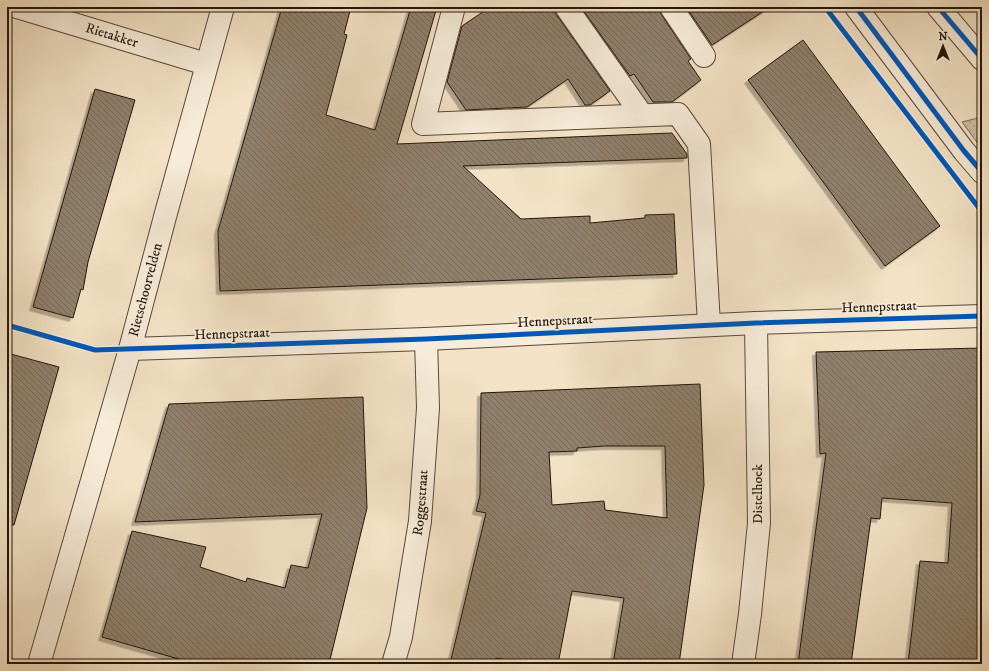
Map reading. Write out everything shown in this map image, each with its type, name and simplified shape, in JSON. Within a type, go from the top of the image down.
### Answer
[{"type":"street","name":"Rietakker","points":[[17,7],[206,64]]},
{"type":"street","name":"Rietschoorvelden","points":[[39,664],[130,349],[206,64],[223,7]]},
{"type":"street","points":[[454,7],[423,124],[678,114],[698,144],[709,325]]},
{"type":"street","points":[[566,7],[642,115]]},
{"type":"street","points":[[671,7],[704,56]]},
{"type":"street","points":[[856,7],[964,151],[982,172]]},
{"type":"street","points":[[938,7],[982,59]]},
{"type":"street","name":"Hennepstraat","points":[[130,349],[426,339],[756,323],[982,316]]},
{"type":"street","name":"Distelhoek","points":[[743,664],[750,614],[759,523],[756,323]]},
{"type":"street","name":"Roggestraat","points":[[393,664],[401,638],[420,521],[428,408],[426,339]]},
{"type":"shaded area","points":[[982,117],[982,149],[962,122]]},
{"type":"building","points":[[282,7],[351,7],[344,34],[347,35],[326,115],[375,130],[411,7],[437,7],[397,144],[672,133],[687,154],[687,158],[463,166],[521,219],[590,216],[590,223],[645,218],[645,215],[674,214],[677,274],[220,291],[218,231]]},
{"type":"building","points":[[490,7],[554,7],[556,14],[610,91],[590,105],[585,105],[568,79],[527,107],[466,110],[447,82],[462,26]]},
{"type":"building","points":[[581,7],[659,7],[661,14],[691,59],[688,61],[701,80],[672,102],[653,102],[634,74],[630,76]]},
{"type":"building","points":[[686,7],[770,7],[712,45]]},
{"type":"building","points":[[803,40],[940,226],[885,266],[748,80]]},
{"type":"building","points":[[95,89],[135,100],[88,262],[83,290],[81,289],[73,318],[33,307]]},
{"type":"building","points":[[982,348],[982,664],[908,664],[920,561],[948,563],[952,503],[882,498],[880,519],[871,518],[851,664],[798,664],[826,453],[820,454],[816,352]]},
{"type":"building","points":[[7,353],[59,367],[14,525],[7,524]]},
{"type":"building","points":[[700,384],[704,485],[679,664],[613,664],[624,598],[572,591],[558,664],[526,664],[496,658],[495,664],[450,664],[486,513],[476,511],[480,495],[481,393]],"holes":[[[604,446],[665,446],[667,518],[605,510],[604,501],[552,505],[549,452],[577,451],[577,448]]]},
{"type":"building","points":[[363,397],[367,508],[329,664],[196,664],[102,637],[132,531],[206,547],[200,567],[246,582],[247,578],[285,588],[291,565],[308,568],[322,514],[135,522],[169,404]]},
{"type":"cycle path","points":[[825,7],[982,212]]},
{"type":"cycle path","points":[[856,7],[964,151],[982,172]]},
{"type":"cycle path","points":[[938,7],[982,59]]},
{"type":"cycle path","points":[[7,325],[95,350],[426,339],[756,323],[982,316]]}]
